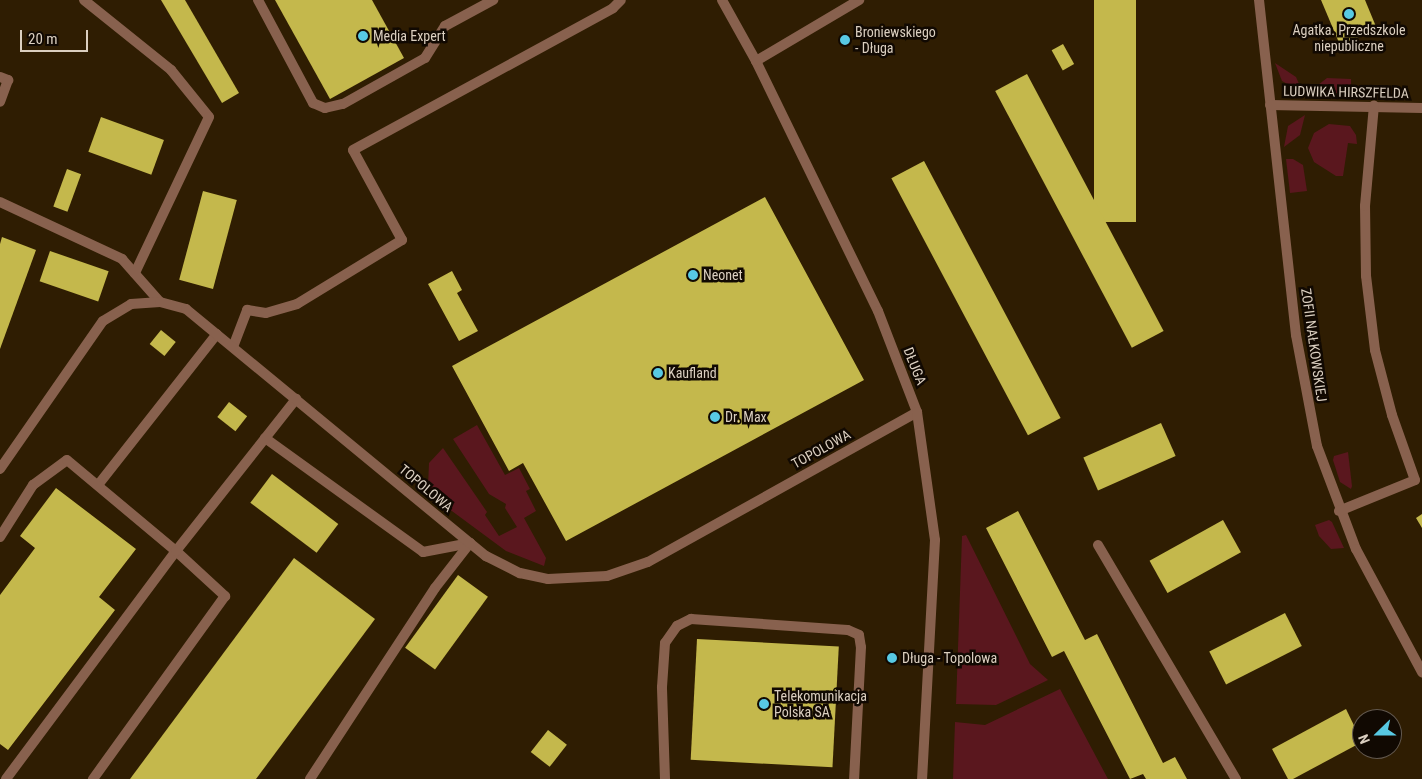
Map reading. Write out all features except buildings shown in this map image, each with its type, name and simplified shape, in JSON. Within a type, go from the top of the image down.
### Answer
[{"type":"street","points":[[84,0],[171,70],[209,117],[135,273]]},
{"type":"street","points":[[258,0],[313,103],[325,108],[343,104],[425,58],[444,26],[493,0]]},
{"type":"street","points":[[233,347],[247,310],[266,313],[297,304],[402,240],[353,150],[613,8],[621,0]]},
{"type":"street","name":"DŁUGA","points":[[722,0],[756,61],[878,311],[918,412],[935,540],[922,779]]},
{"type":"street","points":[[756,61],[859,0]]},
{"type":"street","name":"ZOFII NAŁKOWSKIEJ","points":[[1259,0],[1302,373],[1317,446],[1339,511],[1376,591],[1422,672]]},
{"type":"street","points":[[0,77],[8,80],[0,102]]},
{"type":"street","name":"LUDWIKA HIRSZFELDA","points":[[1270,105],[1374,105],[1422,108]]},
{"type":"street","points":[[1339,511],[1419,480],[1392,415],[1375,350],[1368,294],[1365,206],[1374,105]]},
{"type":"street","points":[[0,202],[122,259],[160,302]]},
{"type":"street","name":"TOPOLOWA","points":[[0,469],[103,321],[130,304],[160,302],[186,309],[486,556],[520,572],[548,580],[607,576],[648,562],[918,412]]},
{"type":"street","points":[[98,485],[217,334]]},
{"type":"street","points":[[6,779],[176,551],[296,399]]},
{"type":"street","points":[[265,438],[423,552],[470,543]]},
{"type":"street","points":[[0,537],[34,485],[67,460],[176,551],[225,596],[93,779]]},
{"type":"street","points":[[310,779],[435,588],[470,543]]},
{"type":"street","points":[[1098,545],[1236,779]]},
{"type":"street","points":[[665,779],[662,687],[665,643],[677,626],[691,619],[848,630],[859,635],[861,646],[854,779]]},
{"type":"shaded area","points":[[1275,63],[1296,77],[1303,93],[1282,81]]},
{"type":"shaded area","points":[[1327,78],[1351,79],[1351,93],[1315,93],[1318,85]]},
{"type":"shaded area","points":[[1305,115],[1300,135],[1284,147],[1288,126]]},
{"type":"shaded area","points":[[1329,124],[1350,126],[1356,135],[1357,144],[1348,143],[1343,176],[1336,176],[1314,162],[1308,148],[1314,133]]},
{"type":"shaded area","points":[[1286,159],[1293,159],[1303,165],[1307,191],[1290,193]]},
{"type":"shaded area","points":[[477,425],[505,475],[519,468],[530,489],[526,491],[536,511],[524,518],[546,558],[544,566],[506,551],[437,500],[428,486],[429,463],[443,448],[487,512],[485,515],[499,536],[517,527],[505,508],[506,504],[489,494],[453,439]]},
{"type":"shaded area","points":[[1348,452],[1351,489],[1340,482],[1333,460],[1334,456]]},
{"type":"shaded area","points":[[1329,520],[1332,522],[1344,548],[1331,549],[1319,536],[1315,525]]},
{"type":"shaded area","points":[[966,535],[1030,664],[1048,680],[996,705],[956,704],[962,536]]},
{"type":"shaded area","points":[[1060,689],[1108,779],[953,779],[955,722],[985,725]]},
{"type":"place","name":"Agatka. Przedszkole niepubliczne","points":[[1349,14]]},
{"type":"place","name":"Media Expert","points":[[363,36]]},
{"type":"place","name":"Broniewskiego - Długa","points":[[845,40]]},
{"type":"place","name":"Neonet","points":[[693,275]]},
{"type":"place","name":"Kaufland","points":[[658,373]]},
{"type":"place","name":"Dr. Max","points":[[715,417]]},
{"type":"place","name":"Długa - Topolowa","points":[[892,658]]},
{"type":"place","name":"Telekomunikacja Polska SA","points":[[764,704]]}]
